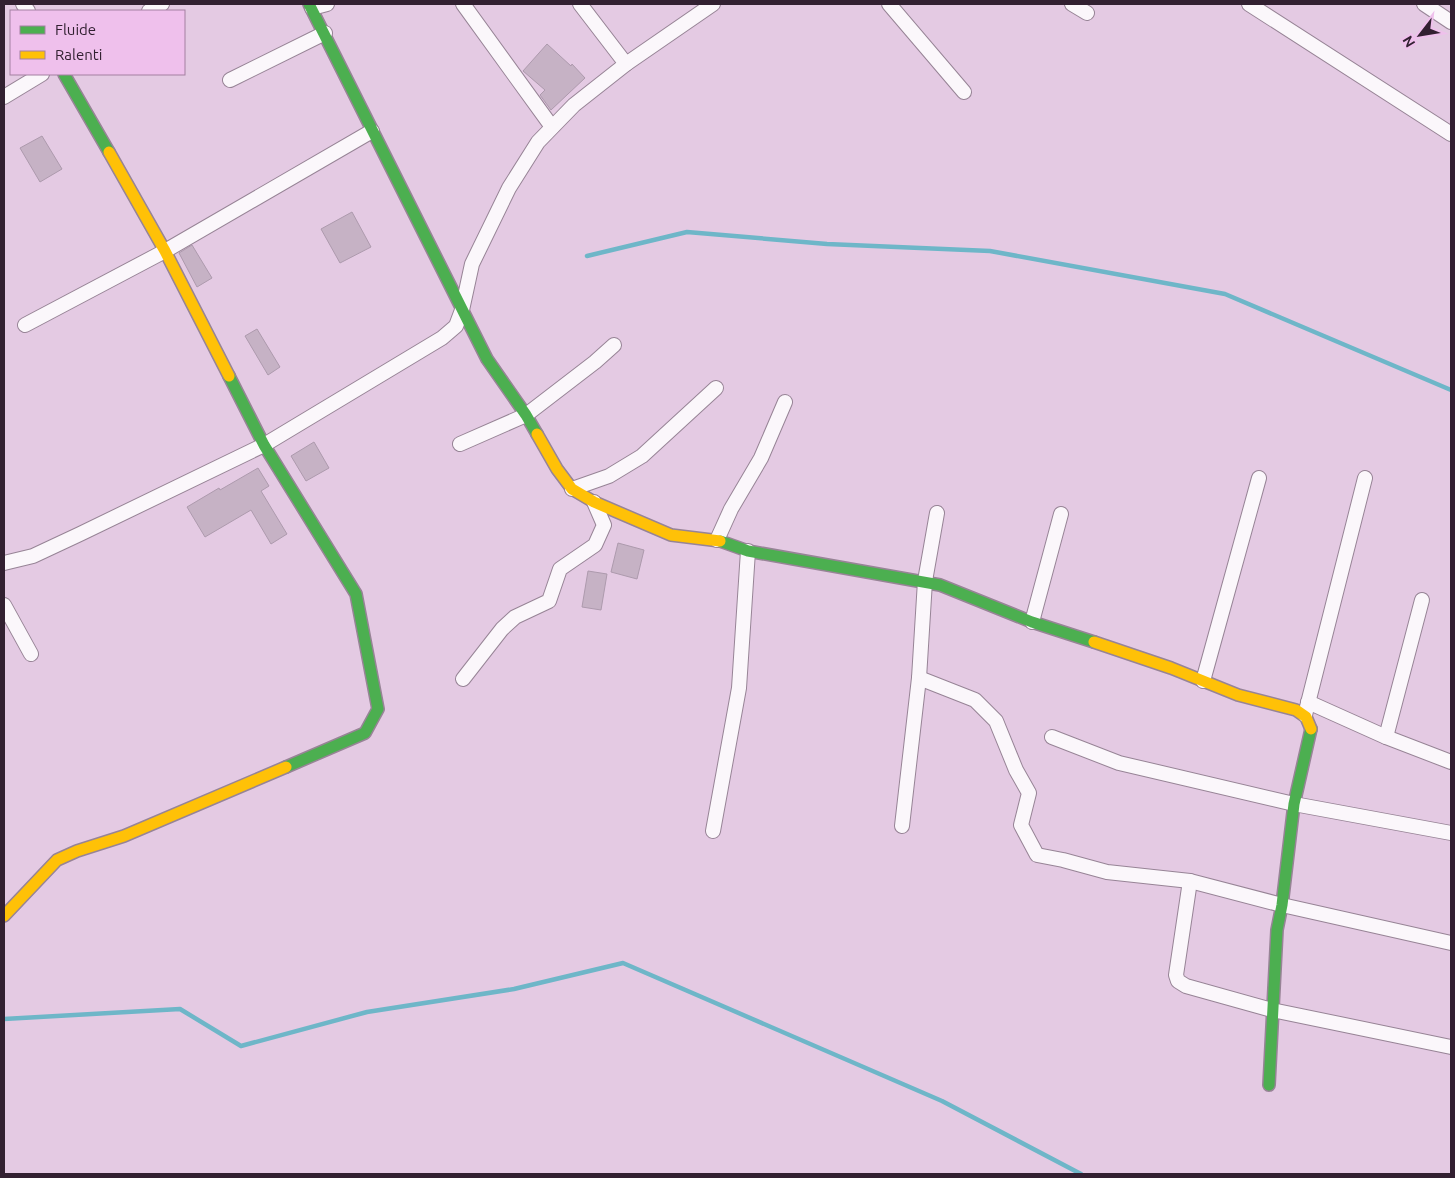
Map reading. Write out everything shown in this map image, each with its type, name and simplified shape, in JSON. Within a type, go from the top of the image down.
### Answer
[{"type":"street","points":[[151,10],[162,4]]},
{"type":"street","points":[[327,4],[310,6],[372,132],[487,359],[526,415],[557,468],[572,489],[594,502],[671,535],[717,540],[748,551],[940,585],[1032,622],[1172,668],[1238,694],[1296,710],[1306,708],[1451,762]]},
{"type":"street","points":[[463,4],[552,127]]},
{"type":"street","points":[[580,4],[626,64]]},
{"type":"street","points":[[4,563],[33,556],[264,445],[442,338],[456,326],[462,310],[472,264],[509,188],[538,142],[574,105],[626,64],[713,4]]},
{"type":"street","points":[[889,4],[964,92]]},
{"type":"street","points":[[1072,4],[1087,13]]},
{"type":"street","points":[[1250,4],[1451,134]]},
{"type":"street","points":[[1424,4],[1440,8],[1451,22]]},
{"type":"street","points":[[230,80],[325,34]]},
{"type":"street","points":[[4,97],[40,75]]},
{"type":"street","points":[[4,916],[57,860],[124,836],[365,733],[378,708],[356,594],[264,445],[166,251],[65,75]]},
{"type":"street","points":[[25,325],[166,251],[372,132]]},
{"type":"street","points":[[460,444],[526,415],[614,345]]},
{"type":"street","points":[[572,489],[609,476],[642,456],[716,388]]},
{"type":"street","points":[[717,540],[731,509],[761,458],[785,402]]},
{"type":"street","points":[[1203,681],[1259,478]]},
{"type":"street","points":[[1269,1086],[1277,930],[1282,905],[1294,804],[1311,728],[1306,708],[1365,478]]},
{"type":"street","points":[[464,678],[502,629],[515,617],[549,601],[560,569],[595,545],[604,525],[594,502]]},
{"type":"street","points":[[902,826],[919,678],[925,581],[937,513]]},
{"type":"street","points":[[1032,622],[1061,514]]},
{"type":"street","points":[[713,831],[739,688],[748,551]]},
{"type":"street","points":[[1386,737],[1422,600]]},
{"type":"street","points":[[4,606],[31,654]]},
{"type":"street","points":[[919,678],[975,700],[996,721],[1016,770],[1029,794],[1021,825],[1037,855],[1106,872],[1190,881],[1282,905],[1451,943]]},
{"type":"street","points":[[1052,737],[1119,763],[1294,804],[1451,833]]},
{"type":"street","points":[[1190,881],[1176,975],[1178,981],[1186,986],[1272,1010],[1451,1047]]},
{"type":"building","points":[[547,44],[571,66],[572,64],[585,78],[551,110],[540,95],[545,90],[523,71]]},
{"type":"building","points":[[42,136],[62,169],[40,182],[20,148]]},
{"type":"building","points":[[352,212],[371,247],[340,263],[321,229]]},
{"type":"building","points":[[192,245],[212,278],[197,287],[179,253]]},
{"type":"building","points":[[257,329],[280,367],[268,375],[245,336]]},
{"type":"building","points":[[314,442],[329,468],[306,481],[291,456]]},
{"type":"building","points":[[258,468],[269,486],[261,491],[287,534],[271,544],[251,510],[205,537],[187,507]]},
{"type":"building","points":[[618,543],[644,550],[637,579],[611,572]]},
{"type":"building","points":[[588,571],[607,574],[601,610],[582,607]]},
{"type":"waterway","points":[[587,256],[687,232],[827,244],[990,251],[1225,294],[1451,390]]},
{"type":"waterway","points":[[4,1019],[180,1009],[241,1046],[367,1012],[514,989],[623,963],[942,1101],[1081,1174]]},
{"type":"traffic: fast","points":[[309,4],[487,359],[537,434]]},
{"type":"traffic: fast","points":[[65,75],[109,152]]},
{"type":"traffic: fast","points":[[229,376],[264,445],[356,594],[378,709],[365,733],[286,767]]},
{"type":"traffic: fast","points":[[720,541],[748,551],[940,585],[1032,622],[1094,642]]},
{"type":"traffic: fast","points":[[1269,1085],[1277,930],[1282,905],[1294,804],[1311,729]]},
{"type":"traffic: slow","points":[[109,152],[165,251],[229,376]]},
{"type":"traffic: slow","points":[[537,434],[557,469],[572,489],[594,502],[671,535],[720,541]]},
{"type":"traffic: slow","points":[[1094,642],[1171,668],[1238,695],[1296,710],[1306,717],[1311,729]]},
{"type":"traffic: slow","points":[[4,916],[57,860],[77,851],[124,836],[286,767]]}]
